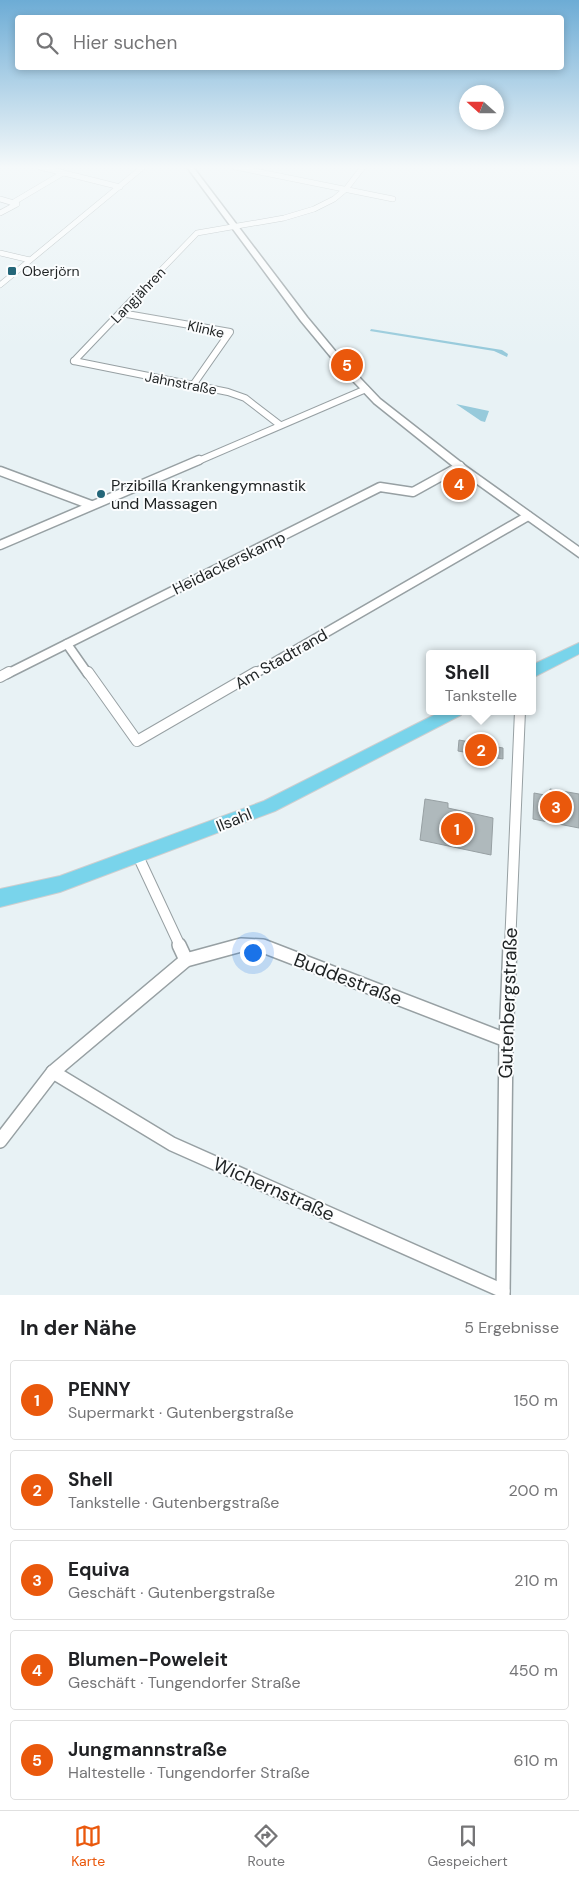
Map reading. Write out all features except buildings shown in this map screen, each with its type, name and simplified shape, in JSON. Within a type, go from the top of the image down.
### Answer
[{"type":"main road","points":[[234,227],[321,340],[378,401],[460,466],[579,553]]},
{"type":"main road","points":[[536,670],[579,648]]},
{"type":"main road","name":"Ilsahl","points":[[0,898],[60,884],[269,806],[448,715]]},
{"type":"street","points":[[0,285],[70,227]]},
{"type":"street","name":"Langjähren","points":[[74,361],[197,233],[231,227]]},
{"type":"street","points":[[0,253],[30,260]]},
{"type":"street","name":"Klinke","points":[[121,313],[230,332],[193,385]]},
{"type":"street","name":"Jahnstraße","points":[[74,361],[193,385],[245,398],[280,425]]},
{"type":"street","points":[[0,546],[91,505],[366,389]]},
{"type":"street","name":"Heidackerskamp","points":[[0,677],[380,487],[413,492],[460,466]]},
{"type":"street","points":[[0,471],[91,505]]},
{"type":"street","name":"Am Stadtrand","points":[[67,644],[137,740],[528,516]]},
{"type":"street","name":"Gutenbergstraße","points":[[503,1293],[506,1040],[520,715]]},
{"type":"street","points":[[138,856],[186,960]]},
{"type":"street","name":"Buddestraße","points":[[0,1141],[53,1072],[186,960],[240,945],[263,946],[506,1040]]},
{"type":"street","name":"Wichernstraße","points":[[53,1072],[172,1144],[503,1293]]},
{"type":"shaded area","points":[[371,329],[502,350],[508,354],[507,357],[494,351],[370,331]]},
{"type":"shaded area","points":[[456,404],[489,411],[485,422],[481,421]]},
{"type":"place","name":"Oberjörn","points":[[12,271]]},
{"type":"place","name":"Jungmannstraße","points":[[347,365]]},
{"type":"place","name":"Blumen-Poweleit","points":[[459,484]]},
{"type":"place","name":"Przibilla Krankengymnastik und Massagen","points":[[101,494]]},
{"type":"place","name":"Shell","points":[[481,750]]},
{"type":"place","name":"Equiva","points":[[556,807]]},
{"type":"place","name":"PENNY","points":[[457,829]]}]
